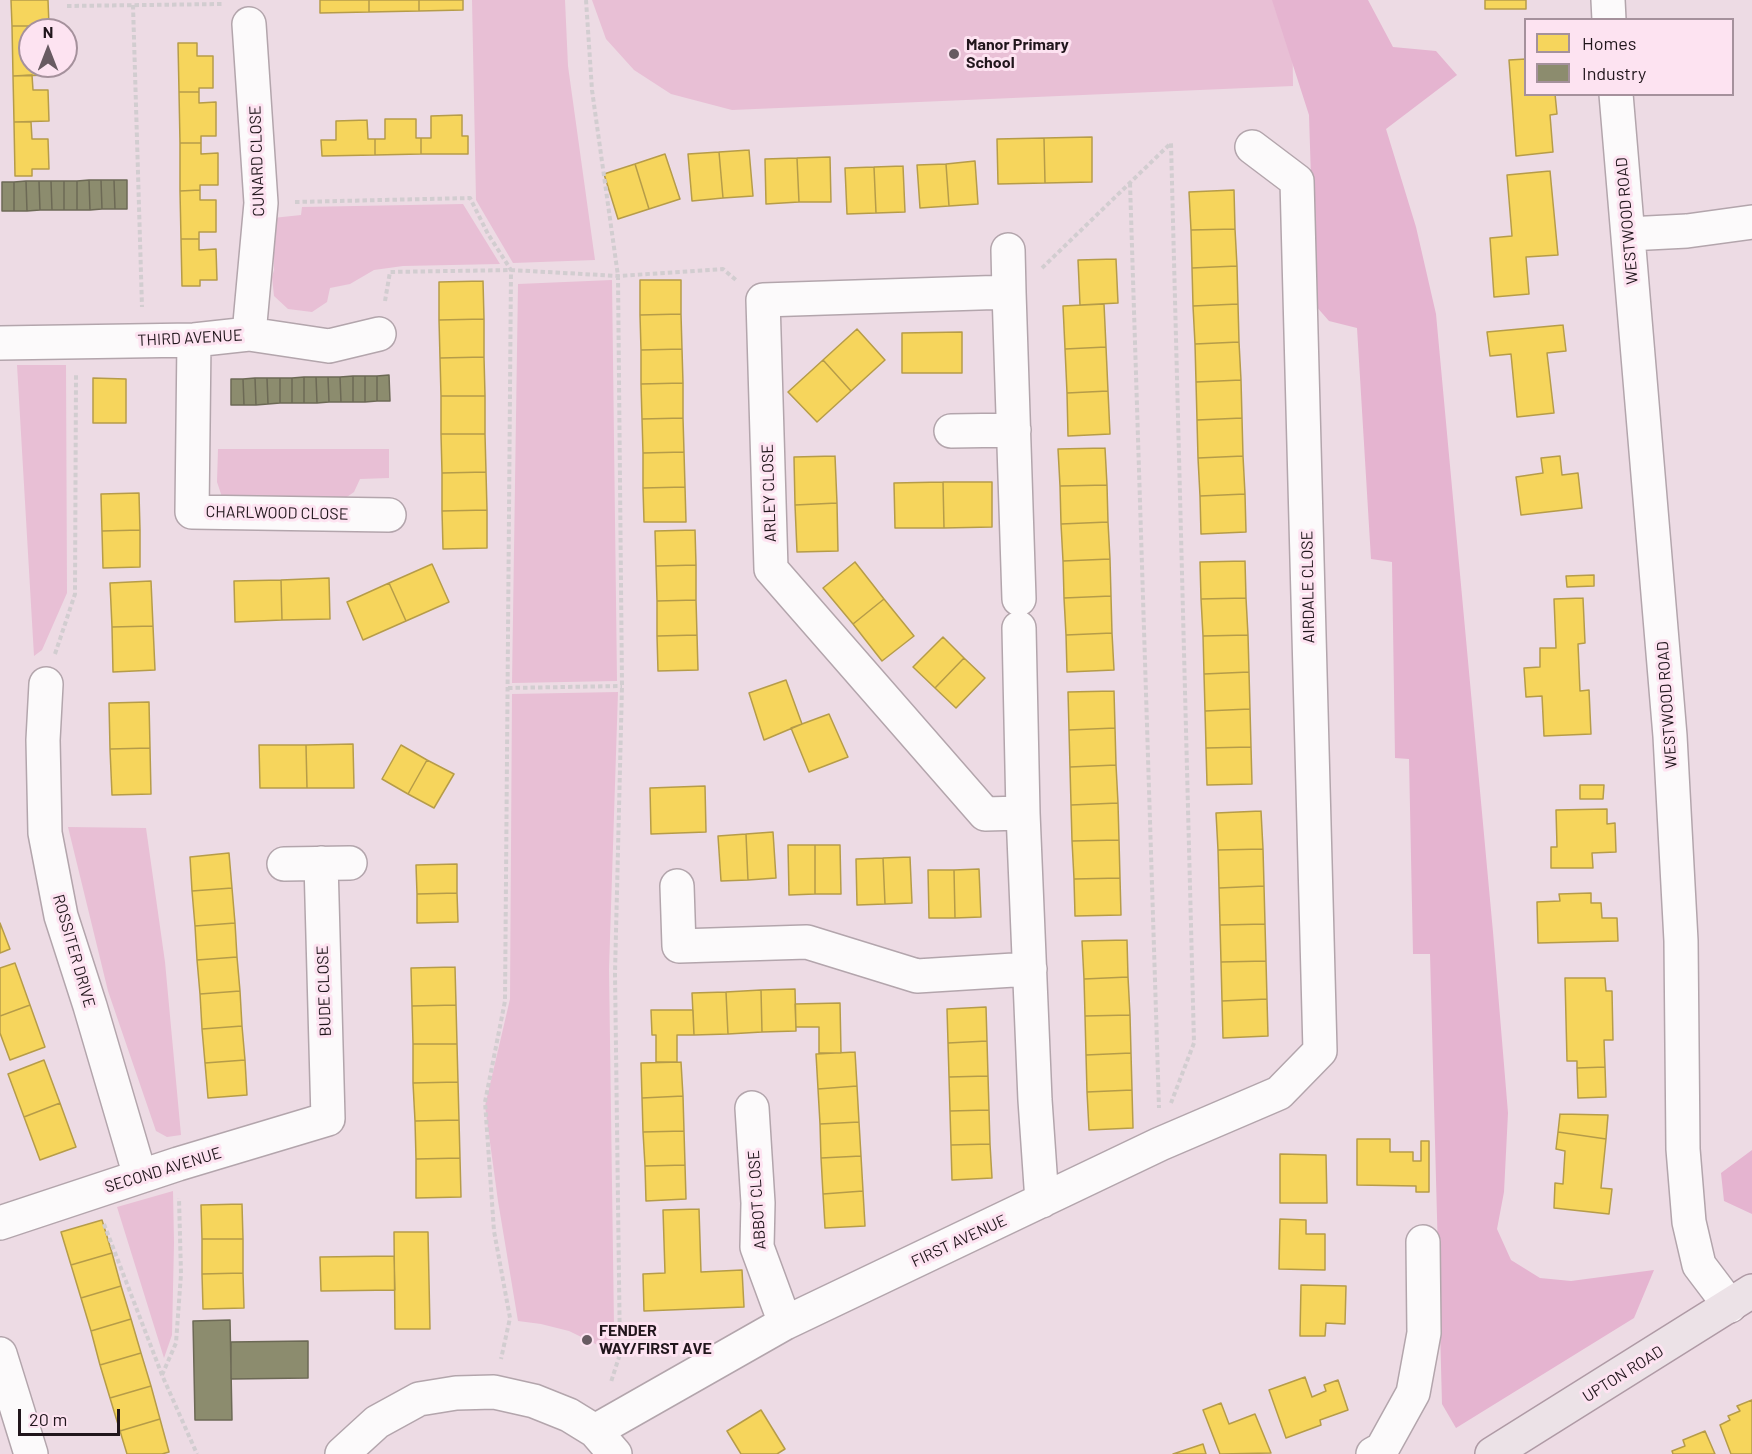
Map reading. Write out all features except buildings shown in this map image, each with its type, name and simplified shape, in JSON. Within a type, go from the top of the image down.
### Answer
[{"type":"main road","name":"UPTON ROAD","points":[[1492,1454],[1741,1299]]},
{"type":"street","points":[[1608,0],[1609,18]]},
{"type":"street","name":"CUNARD CLOSE","points":[[238,14],[261,203],[249,334]]},
{"type":"street","name":"WESTWOOD ROAD","points":[[1616,96],[1670,736],[1681,941],[1683,1149],[1689,1222],[1699,1265],[1741,1299]]},
{"type":"street","name":"AIRDALE CLOSE","points":[[1252,147],[1298,181],[1320,1051]]},
{"type":"street","points":[[1628,234],[1687,231],[1752,222]]},
{"type":"street","points":[[1008,249],[1023,813],[1035,1100],[1042,1201]]},
{"type":"street","points":[[763,300],[1010,296]]},
{"type":"street","name":"ARLEY CLOSE","points":[[763,300],[771,569],[985,814],[1023,813]]},
{"type":"street","name":"THIRD AVENUE","points":[[0,343],[194,340],[249,334],[329,346],[378,334]]},
{"type":"street","name":"CHARLWOOD CLOSE","points":[[194,340],[192,512],[389,515]]},
{"type":"street","points":[[951,431],[1014,430]]},
{"type":"street","name":"ROSSITER DRIVE","points":[[46,684],[43,740],[45,833],[61,916],[140,1176]]},
{"type":"street","name":"BUDE CLOSE","points":[[284,864],[335,862],[328,1119]]},
{"type":"street","points":[[677,886],[679,946],[807,942],[917,976],[1030,969]]},
{"type":"street","name":"FIRST AVENUE","points":[[605,1443],[785,1323],[1160,1144],[1280,1093],[1320,1051]]},
{"type":"street","name":"ABBOT CLOSE","points":[[752,1108],[758,1203],[757,1246],[785,1323]]},
{"type":"street","name":"SECOND AVENUE","points":[[0,1223],[140,1176],[328,1119]]},
{"type":"street","points":[[1373,1454],[1382,1449],[1413,1393],[1424,1334],[1424,1242]]},
{"type":"street","points":[[0,1354],[32,1454]]},
{"type":"street","points":[[342,1454],[377,1422],[419,1399],[456,1393],[494,1392],[543,1404],[569,1415],[605,1443]]},
{"type":"path","points":[[586,0],[592,90],[618,276],[622,686],[615,973],[620,1354],[605,1443]]},
{"type":"path","points":[[68,6],[133,5],[238,14]]},
{"type":"path","points":[[133,5],[144,341]]},
{"type":"path","points":[[1010,296],[1171,143],[1194,1043],[1172,1096],[1160,1144]]},
{"type":"path","points":[[1130,183],[1160,1144]]},
{"type":"path","points":[[261,203],[470,198],[488,234],[511,270],[505,1001],[485,1106],[494,1231],[510,1318],[494,1392]]},
{"type":"path","points":[[378,334],[390,272],[511,270],[618,276],[723,269],[763,300]]},
{"type":"path","points":[[46,684],[75,594],[76,342]]},
{"type":"path","points":[[508,688],[622,686]]},
{"type":"path","points":[[162,1375],[176,1343],[180,1274],[178,1164]]},
{"type":"path","points":[[92,1192],[162,1375],[197,1454]]},
{"type":"shaded area","points":[[472,0],[565,0],[568,66],[595,260],[513,263],[476,200]]},
{"type":"shaded area","name":"Manor Primary School","points":[[592,0],[1292,0],[1293,86],[732,110],[671,94],[634,70],[606,39]]},
{"type":"shaded area","points":[[1272,0],[1368,0],[1393,47],[1436,51],[1457,75],[1386,129],[1416,227],[1436,314],[1508,1113],[1504,1192],[1497,1229],[1511,1260],[1540,1278],[1571,1281],[1654,1270],[1634,1318],[1456,1428],[1442,1404],[1430,954],[1413,954],[1409,759],[1395,758],[1392,562],[1371,559],[1357,328],[1329,321],[1315,305],[1309,115]]},
{"type":"shaded area","points":[[463,204],[500,264],[403,266],[374,270],[350,284],[330,288],[327,302],[312,312],[288,309],[274,296],[273,218],[301,215],[302,207]]},
{"type":"shaded area","points":[[612,280],[617,681],[512,683],[518,284]]},
{"type":"shaded area","points":[[17,365],[66,365],[67,593],[42,650],[34,656]]},
{"type":"shaded area","points":[[218,449],[389,449],[389,478],[360,479],[354,492],[344,499],[222,497],[217,482]]},
{"type":"shaded area","points":[[618,692],[609,969],[614,1327],[612,1352],[569,1331],[518,1321],[485,1106],[510,999],[512,694]]},
{"type":"shaded area","points":[[68,827],[146,828],[165,962],[181,1135],[167,1137],[156,1131],[108,991]]},
{"type":"shaded area","points":[[1752,1150],[1752,1214],[1724,1201],[1721,1173]]},
{"type":"shaded area","points":[[173,1191],[172,1335],[164,1358],[117,1207]]},
{"type":"place","name":"Manor Primary School","points":[[954,54]]},
{"type":"place","name":"FENDER WAY/FIRST AVE","points":[[587,1340]]}]
